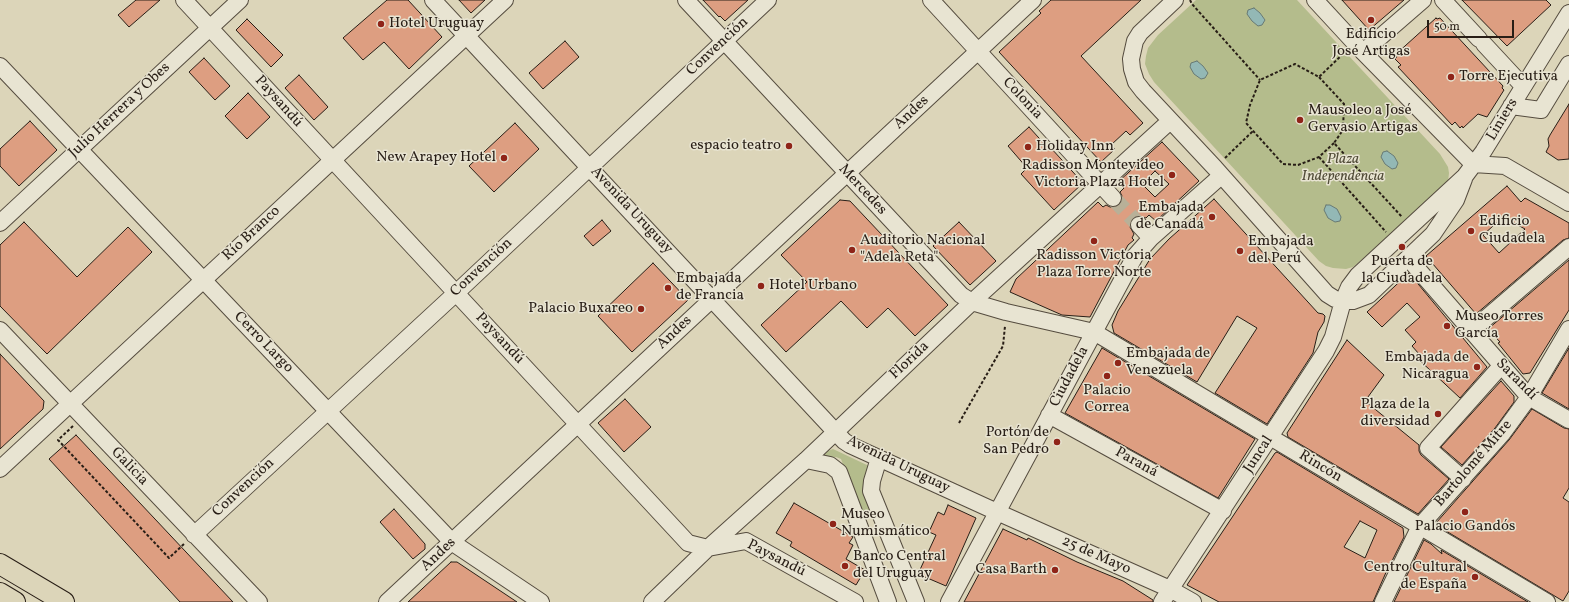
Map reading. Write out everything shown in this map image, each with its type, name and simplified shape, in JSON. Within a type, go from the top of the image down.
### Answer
[{"type":"main road","points":[[0,564],[64,602]]},
{"type":"main road","points":[[0,593],[15,602]]},
{"type":"street","name":"Paysandú","points":[[184,0],[688,543],[708,548],[746,541],[855,602]]},
{"type":"street","name":"Julio Herrera y Obes","points":[[0,223],[240,0]]},
{"type":"street","name":"Avenida Uruguay","points":[[433,0],[712,298],[835,432],[850,445],[997,512]]},
{"type":"street","name":"Río Branco","points":[[0,469],[505,0]]},
{"type":"street","name":"Mercedes","points":[[686,0],[961,295],[972,302],[1006,312],[1094,332]]},
{"type":"street","name":"Convención","points":[[194,535],[456,293],[768,0]]},
{"type":"street","name":"Colonia","points":[[931,0],[1114,198]]},
{"type":"street","name":"Andes","points":[[387,602],[1033,0]]},
{"type":"street","points":[[1175,0],[1140,33],[1132,49],[1132,69],[1136,82],[1170,121],[1222,176],[1320,287],[1335,299],[1353,301],[1369,295],[1433,234],[1456,200],[1469,170]]},
{"type":"street","points":[[1315,0],[1469,170]]},
{"type":"street","points":[[1363,52],[1423,0]]},
{"type":"street","points":[[1443,0],[1523,86]]},
{"type":"street","name":"Liniers","points":[[1469,170],[1483,152],[1569,13]]},
{"type":"street","points":[[1511,106],[1541,110],[1569,64]]},
{"type":"street","name":"Cerro Largo","points":[[0,66],[453,542],[540,602]]},
{"type":"street","name":"Florida","points":[[652,602],[708,548],[806,460],[972,302],[1170,121]]},
{"type":"street","points":[[1469,170],[1505,166],[1569,203]]},
{"type":"street","name":"Juncal","points":[[1166,596],[1223,511],[1326,351],[1335,330],[1343,301],[1349,287],[1358,275],[1469,170]]},
{"type":"street","name":"Ciudadela","points":[[949,602],[1135,256],[1151,238],[1222,176]]},
{"type":"street","points":[[1139,225],[1151,238]]},
{"type":"street","points":[[1472,331],[1569,247]]},
{"type":"street","name":"Sarandí","points":[[1408,258],[1528,397],[1569,420]]},
{"type":"street","name":"Bartolomé Mitre","points":[[1383,602],[1420,526],[1502,434],[1528,397],[1569,329]]},
{"type":"street","name":"Galicia","points":[[0,330],[259,602]]},
{"type":"street","name":"Rincón","points":[[1094,332],[1547,602]]},
{"type":"street","points":[[1463,479],[1428,448],[1501,366]]},
{"type":"street","name":"Paraná","points":[[1049,415],[1223,511]]},
{"type":"street","points":[[879,458],[872,481],[871,491],[882,551],[894,588],[916,602]]},
{"type":"street","points":[[806,460],[830,465],[839,472],[882,551],[894,588]]},
{"type":"street","name":"25 de Mayo","points":[[997,512],[1166,596],[1194,602]]},
{"type":"path","points":[[1190,0],[1260,80]]},
{"type":"path","points":[[1319,77],[1345,52]]},
{"type":"path","points":[[1295,64],[1319,77],[1344,104],[1343,130],[1334,143],[1319,157],[1298,165],[1283,164],[1246,123],[1250,105],[1260,80],[1295,64]]},
{"type":"path","points":[[1224,159],[1253,132]]},
{"type":"path","points":[[1334,143],[1406,221]]},
{"type":"path","points":[[1319,157],[1390,236]]},
{"type":"path","points":[[959,423],[1003,346],[1006,312]]},
{"type":"path","points":[[82,417],[58,440],[169,558],[194,535]]},
{"type":"green space","name":"Plaza Independencia","points":[[1196,0],[1297,0],[1440,154],[1448,167],[1448,182],[1390,236],[1353,267],[1346,269],[1333,268],[1326,266],[1319,261],[1154,82],[1149,74],[1145,64],[1148,48],[1158,35]]},
{"type":"green space","points":[[833,449],[869,466],[875,512],[863,517],[841,459],[836,457],[831,459],[822,457],[828,451]]},
{"type":"water","points":[[1254,8],[1265,20],[1262,25],[1258,26],[1247,14],[1248,10]]},
{"type":"water","points":[[1197,61],[1208,73],[1205,78],[1201,79],[1194,74],[1190,67],[1191,63]]},
{"type":"water","points":[[1387,151],[1394,156],[1398,163],[1396,168],[1392,169],[1385,164],[1381,157],[1383,152]]},
{"type":"water","points":[[1326,205],[1330,205],[1337,209],[1341,217],[1340,221],[1335,222],[1328,218],[1324,210]]},
{"type":"building","points":[[136,0],[160,0],[129,27],[118,15]]},
{"type":"building","points":[[387,0],[408,0],[442,37],[409,69],[384,42],[363,60],[343,38]]},
{"type":"building","points":[[459,0],[485,0],[471,13]]},
{"type":"building","points":[[703,0],[748,0],[725,21],[720,16],[719,17]]},
{"type":"building","points":[[1051,0],[1141,0],[1081,56],[1143,123],[1130,135],[1126,131],[1111,145],[1115,149],[1101,162],[999,52],[1041,13],[1039,11]]},
{"type":"building","name":"Edificio José Artigas","points":[[1342,0],[1404,0],[1369,30]]},
{"type":"building","points":[[1462,0],[1546,0],[1551,5],[1507,46]]},
{"type":"building","name":"Torre Ejecutiva","points":[[1436,18],[1440,18],[1503,86],[1502,88],[1504,90],[1487,117],[1478,114],[1463,128],[1462,126],[1460,128],[1455,122],[1452,125],[1398,67],[1401,65],[1395,59],[1397,57],[1395,55]]},
{"type":"building","points":[[247,19],[283,55],[271,67],[236,30]]},
{"type":"building","points":[[565,41],[579,57],[543,89],[529,73]]},
{"type":"building","points":[[204,58],[230,86],[215,100],[189,72]]},
{"type":"building","points":[[299,75],[328,107],[314,120],[285,88]]},
{"type":"building","points":[[248,93],[270,117],[247,139],[225,116]]},
{"type":"building","points":[[1569,104],[1569,159],[1558,160],[1546,152],[1549,146],[1548,139]]},
{"type":"building","points":[[30,121],[57,150],[19,186],[0,166],[0,149]]},
{"type":"building","name":"New Arapey Hotel","points":[[515,123],[539,149],[494,192],[469,166]]},
{"type":"building","points":[[1029,127],[1048,148],[1050,147],[1083,183],[1054,210],[1021,174],[1027,168],[1008,146]]},
{"type":"building","points":[[1162,142],[1199,181],[1156,221],[1149,215],[1146,218],[1137,216],[1132,218],[1130,227],[1134,234],[1132,238],[1134,240],[1128,245],[1090,317],[1062,315],[1010,292],[1016,279],[1098,202],[1103,207],[1106,205],[1115,207],[1120,205],[1122,196],[1120,192],[1124,188],[1118,182]],"holes":[[[1155,171],[1169,184],[1155,197],[1142,184]]]},
{"type":"building","points":[[1507,186],[1521,202],[1525,198],[1569,223],[1569,238],[1563,240],[1476,314],[1426,256]],"holes":[[[1503,217],[1525,229],[1499,253],[1483,235]]]},
{"type":"building","points":[[1214,199],[1318,313],[1325,316],[1324,322],[1318,332],[1313,353],[1267,424],[1215,393],[1257,328],[1237,316],[1197,382],[1114,333],[1112,325],[1118,311],[1150,259],[1169,239]]},
{"type":"building","points":[[840,200],[850,201],[948,305],[915,336],[888,308],[867,328],[841,301],[786,352],[761,325],[807,282],[781,255]]},
{"type":"building","points":[[602,220],[611,231],[593,246],[584,236]]},
{"type":"building","points":[[24,222],[77,277],[128,227],[152,252],[47,354],[0,306],[0,245]]},
{"type":"building","points":[[959,222],[996,261],[970,285],[933,246]]},
{"type":"building","points":[[1569,260],[1569,310],[1530,373],[1523,374],[1498,343],[1500,342],[1488,329]]},
{"type":"building","name":"Palacio Buxareo","points":[[653,263],[688,300],[632,352],[598,316]]},
{"type":"building","points":[[1409,273],[1487,367],[1460,398],[1416,357],[1419,354],[1412,346],[1416,342],[1405,330],[1420,317],[1407,303],[1382,327],[1367,312]]},
{"type":"building","points":[[1347,340],[1384,375],[1365,401],[1419,445],[1421,455],[1449,479],[1418,514],[1288,437],[1287,433]]},
{"type":"building","points":[[1102,348],[1255,439],[1218,498],[1065,413]]},
{"type":"building","points":[[1569,348],[1569,409],[1542,393]]},
{"type":"building","points":[[0,354],[44,401],[43,409],[0,449]]},
{"type":"building","points":[[1501,381],[1514,396],[1514,402],[1495,428],[1462,465],[1441,447]]},
{"type":"building","points":[[625,399],[651,427],[624,452],[598,423]]},
{"type":"building","points":[[1532,409],[1564,428],[1569,429],[1569,488],[1563,498],[1569,502],[1569,591],[1563,601],[1436,525],[1436,523],[1509,440]]},
{"type":"building","points":[[76,435],[233,602],[180,602],[49,459]]},
{"type":"building","points":[[1277,452],[1403,528],[1404,537],[1391,561],[1373,602],[1219,602],[1187,585]],"holes":[[[1360,521],[1377,530],[1365,558],[1344,547]]]},
{"type":"building","points":[[794,503],[853,537],[849,543],[853,545],[846,559],[865,570],[856,585],[790,546],[792,542],[776,533]]},
{"type":"building","points":[[948,505],[976,518],[946,586],[918,574],[936,535],[929,532],[938,512],[944,515]]},
{"type":"building","points":[[394,509],[425,544],[425,549],[413,559],[380,522]]},
{"type":"building","points":[[1003,529],[1027,540],[1028,538],[1077,562],[1123,581],[1153,600],[1153,602],[964,602]]},
{"type":"building","points":[[1424,540],[1442,554],[1441,550],[1528,602],[1394,602]]},
{"type":"building","points":[[451,562],[457,562],[517,602],[408,602]]},
{"type":"tunnel","points":[[1113,198],[1139,225]]},
{"type":"place","name":"Edificio José Artigas","points":[[1371,20]]},
{"type":"place","name":"Hotel Uruguay","points":[[381,24]]},
{"type":"place","name":"Torre Ejecutiva","points":[[1451,77]]},
{"type":"place","name":"Mausoleo a José Gervasio Artigas","points":[[1300,120]]},
{"type":"place","name":"espacio teatro","points":[[789,146]]},
{"type":"place","name":"Holiday Inn","points":[[1028,147]]},
{"type":"place","name":"New Arapey Hotel","points":[[504,158]]},
{"type":"place","name":"Radisson Montevideo Victoria Plaza Hotel","points":[[1172,175]]},
{"type":"place","name":"Embajada de Canadá","points":[[1212,217]]},
{"type":"place","name":"Edificio Ciudadela","points":[[1471,231]]},
{"type":"place","name":"Radisson Victoria Plaza Torre Norte","points":[[1094,241]]},
{"type":"place","name":"Puerta de la Ciudadela","points":[[1402,247]]},
{"type":"place","name":"Auditorio Nacional \"Adela Reta\"","points":[[852,250]]},
{"type":"place","name":"Embajada del Perú","points":[[1240,251]]},
{"type":"place","name":"Hotel Urbano","points":[[761,286]]},
{"type":"place","name":"Embajada de Francia","points":[[668,288]]},
{"type":"place","name":"Palacio Buxareo","points":[[641,309]]},
{"type":"place","name":"Museo Torres García","points":[[1447,326]]},
{"type":"place","name":"Embajada de Venezuela","points":[[1118,363]]},
{"type":"place","name":"Embajada de Nicaragua","points":[[1477,367]]},
{"type":"place","name":"Palacio Correa","points":[[1107,376]]},
{"type":"place","name":"Plaza de la diversidad","points":[[1438,414]]},
{"type":"place","name":"Portón de San Pedro","points":[[1057,442]]},
{"type":"place","name":"Palacio Gandós","points":[[1465,512]]},
{"type":"place","name":"Museo Numismático","points":[[833,524]]},
{"type":"place","name":"Banco Central del Uruguay","points":[[845,566]]},
{"type":"place","name":"Casa Barth","points":[[1055,570]]},
{"type":"place","name":"Centro Cultural de España","points":[[1475,577]]}]
